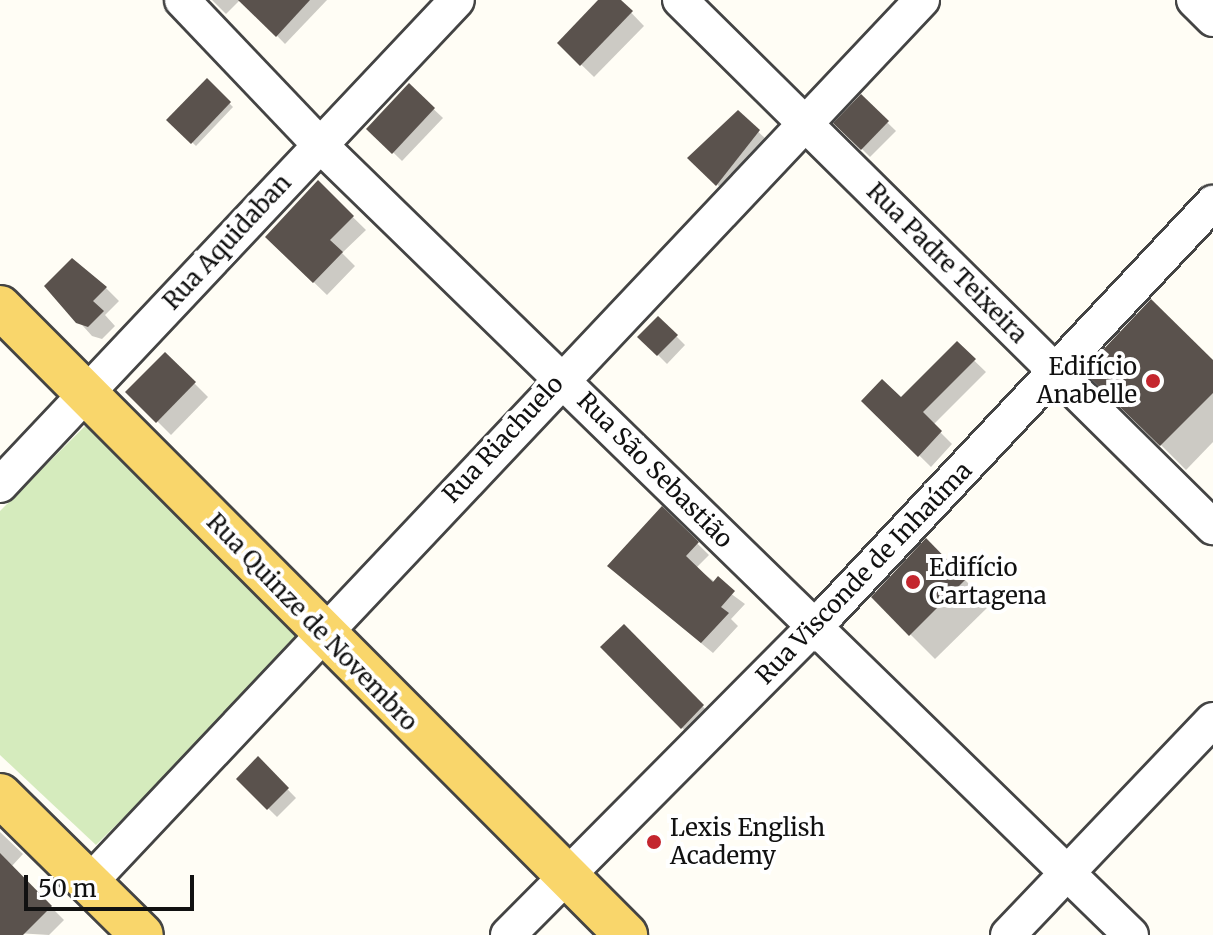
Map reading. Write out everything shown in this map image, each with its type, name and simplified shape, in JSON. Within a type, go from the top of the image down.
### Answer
[{"type":"main road","name":"Rua Quinze de Novembro","points":[[0,307],[89,393],[321,635],[626,935]]},
{"type":"main road","points":[[0,795],[142,935]]},
{"type":"street","name":"Rua São Sebastião","points":[[182,0],[318,143],[813,628],[1070,872],[1131,935]]},
{"type":"street","name":"Rua Aquidaban","points":[[0,485],[89,393],[318,143],[457,0]]},
{"type":"street","name":"Rua Padre Teixeira","points":[[680,0],[1213,527]]},
{"type":"street","name":"Rua Riachuelo","points":[[89,883],[560,377],[808,124],[922,0]]},
{"type":"street","points":[[1194,0],[1213,19]]},
{"type":"street","name":"Rua Visconde de Inhaúma","points":[[508,935],[563,875],[813,628],[1213,203]]},
{"type":"street","points":[[1008,935],[1213,720]]},
{"type":"green space","points":[[87,424],[107,424],[303,640],[96,845],[0,755],[0,511]]},
{"type":"building","points":[[238,0],[310,0],[276,37]]},
{"type":"building","points":[[598,0],[621,0],[633,11],[580,66],[557,43]]},
{"type":"building","points":[[207,78],[231,102],[191,144],[166,120]]},
{"type":"building","points":[[409,83],[435,108],[392,154],[366,129]]},
{"type":"building","points":[[861,94],[889,121],[861,150],[833,123]]},
{"type":"building","points":[[738,110],[760,130],[716,186],[687,158]]},
{"type":"building","points":[[318,180],[354,216],[330,240],[343,252],[313,283],[265,237]]},
{"type":"building","points":[[72,258],[107,287],[93,301],[104,311],[88,327],[76,323],[44,286]]},
{"type":"building","name":"Edifício Anabelle","points":[[1151,299],[1213,360],[1213,393],[1160,446],[1083,371]]},
{"type":"building","points":[[658,316],[678,335],[657,356],[637,337]]},
{"type":"building","points":[[957,341],[976,359],[923,412],[942,431],[918,457],[861,401],[882,379],[901,397]]},
{"type":"building","points":[[165,352],[196,382],[156,423],[125,392]]},
{"type":"building","points":[[662,506],[699,542],[686,556],[713,582],[718,576],[735,591],[721,607],[729,613],[701,643],[607,566]]},
{"type":"building","name":"Edifício Cartagena","points":[[926,538],[966,579],[909,636],[871,597]]},
{"type":"building","points":[[624,624],[704,705],[681,729],[600,647]]},
{"type":"building","points":[[258,756],[289,788],[267,810],[236,779]]},
{"type":"building","points":[[0,853],[52,906],[23,935],[0,935]]},
{"type":"place","name":"Edifício Anabelle","points":[[1153,381]]},
{"type":"place","name":"Edifício Cartagena","points":[[913,582]]},
{"type":"place","name":"Lexis English Academy","points":[[654,842]]}]
